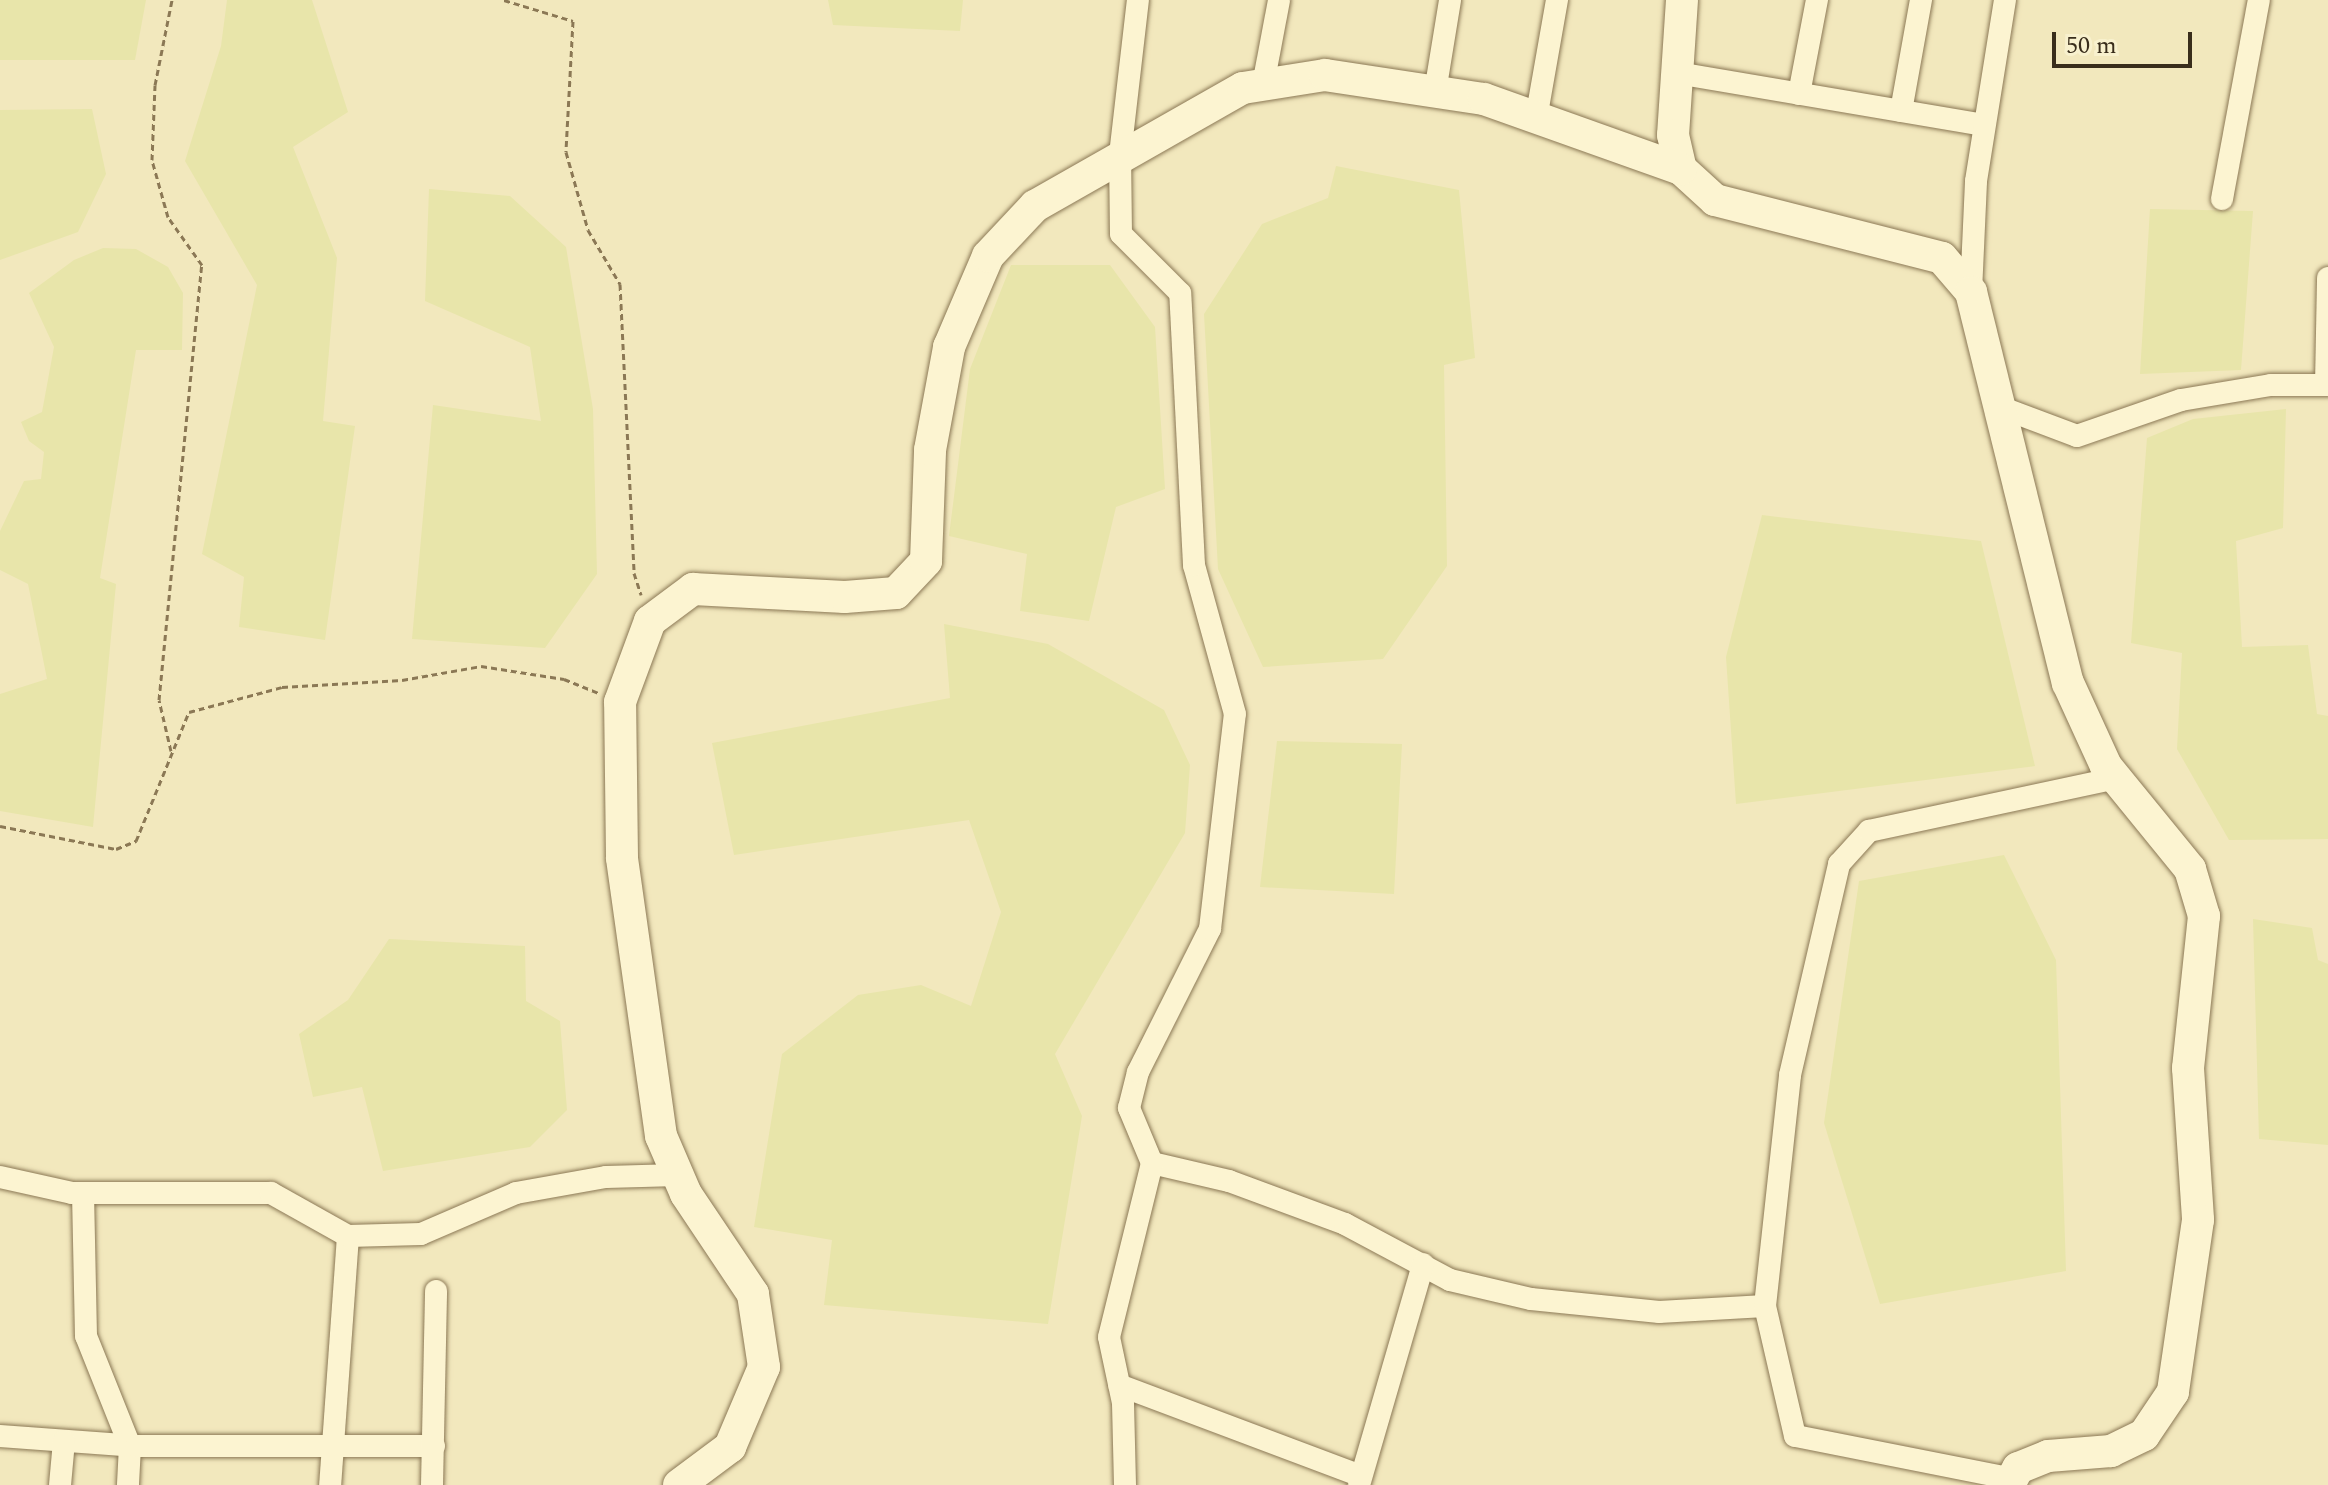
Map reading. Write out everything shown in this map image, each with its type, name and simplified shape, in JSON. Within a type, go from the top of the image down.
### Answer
[{"type":"street","points":[[1125,1485],[1119,1385],[1109,1337],[1152,1163],[1129,1108],[1138,1072],[1210,929],[1235,714],[1194,565],[1180,293],[1121,234],[1120,155],[1138,0]]},
{"type":"street","points":[[1263,85],[1279,0]]},
{"type":"street","points":[[1435,92],[1450,0]]},
{"type":"street","points":[[1536,119],[1557,0]]},
{"type":"street","points":[[1681,169],[1673,135],[1682,0]]},
{"type":"street","points":[[1799,94],[1817,0]]},
{"type":"street","points":[[1901,111],[1921,0]]},
{"type":"street","points":[[2005,0],[1983,125],[1971,292],[2068,683],[2116,778],[2190,869],[2204,916],[2188,1068],[2198,1220],[2173,1392],[2144,1435],[2111,1451],[2048,1456],[2018,1468],[2011,1482],[1795,1436],[1765,1306],[1790,1075],[1839,864],[1869,831],[2116,778]]},
{"type":"street","points":[[2222,199],[2259,0]]},
{"type":"street","points":[[1677,73],[1983,125]]},
{"type":"street","points":[[679,1485],[730,1447],[764,1367],[753,1294],[678,1175],[661,1136],[622,858],[620,702],[650,621],[693,589],[845,597],[896,593],[926,561],[930,450],[949,347],[988,256],[1035,206],[1120,155],[1243,88],[1325,75],[1484,99],[1681,169],[1715,200],[1942,258],[1971,292]]},
{"type":"street","points":[[2000,407],[2077,436],[2181,400],[2271,385],[2327,385],[2328,278]]},
{"type":"street","points":[[1152,1163],[1229,1181],[1345,1224],[1450,1280],[1531,1299],[1659,1312],[1765,1306]]},
{"type":"street","points":[[0,1177],[83,1193],[271,1193],[348,1236],[421,1234],[516,1193],[606,1177],[678,1175]]},
{"type":"street","points":[[83,1193],[86,1336],[130,1446],[128,1485]]},
{"type":"street","points":[[330,1485],[330,1445],[348,1236]]},
{"type":"street","points":[[1119,1385],[1358,1480],[1423,1264]]},
{"type":"street","points":[[432,1485],[436,1291]]},
{"type":"street","points":[[0,1436],[130,1446],[434,1446]]},
{"type":"street","points":[[60,1485],[64,1441]]},
{"type":"path","points":[[171,751],[159,700],[202,265],[168,217],[152,160],[155,85],[172,0]]},
{"type":"path","points":[[504,0],[573,21],[566,152],[588,230],[620,284],[634,573],[650,621]]},
{"type":"path","points":[[0,826],[116,849],[136,841],[189,712],[282,687],[402,680],[481,666],[564,679],[620,702]]},
{"type":"shaded area","points":[[0,0],[146,0],[135,60],[0,60]]},
{"type":"shaded area","points":[[227,0],[312,0],[348,112],[293,147],[337,258],[323,421],[355,426],[325,640],[239,627],[244,577],[202,554],[257,285],[185,161],[221,46]]},
{"type":"shaded area","points":[[828,0],[963,0],[960,31],[833,25]]},
{"type":"shaded area","points":[[92,109],[106,174],[78,232],[0,260],[0,110]]},
{"type":"shaded area","points":[[1336,166],[1459,190],[1475,358],[1444,365],[1447,566],[1383,659],[1263,667],[1218,569],[1204,314],[1262,224],[1328,198]]},
{"type":"shaded area","points":[[429,189],[510,196],[566,247],[593,409],[597,574],[545,648],[412,639],[433,405],[541,421],[530,347],[425,301]]},
{"type":"shaded area","points":[[2150,209],[2253,211],[2241,370],[2140,374]]},
{"type":"shaded area","points":[[103,248],[136,249],[168,267],[183,293],[182,350],[136,350],[100,578],[116,584],[93,827],[0,811],[0,694],[47,679],[28,584],[0,570],[0,531],[24,481],[41,479],[44,452],[29,441],[21,422],[42,412],[54,347],[29,293],[74,260]]},
{"type":"shaded area","points":[[1011,265],[1110,265],[1155,327],[1165,489],[1116,507],[1089,621],[1020,611],[1027,554],[949,536],[970,369]]},
{"type":"shaded area","points":[[2286,409],[2283,528],[2236,541],[2242,647],[2308,645],[2317,714],[2328,716],[2328,839],[2229,840],[2177,749],[2182,653],[2131,643],[2147,438],[2193,419]]},
{"type":"shaded area","points":[[1762,515],[1981,541],[2035,766],[1736,804],[1726,657]]},
{"type":"shaded area","points":[[944,624],[1048,644],[1164,710],[1190,765],[1185,833],[1055,1054],[1082,1116],[1048,1324],[824,1305],[832,1240],[754,1227],[782,1054],[858,995],[921,985],[971,1006],[1001,912],[969,820],[734,855],[712,743],[950,698]]},
{"type":"shaded area","points":[[1277,741],[1402,744],[1394,894],[1260,887]]},
{"type":"shaded area","points":[[2004,855],[2056,960],[2066,1271],[1880,1304],[1824,1123],[1859,881]]},
{"type":"shaded area","points":[[2253,919],[2312,928],[2318,960],[2328,964],[2328,1145],[2259,1139]]},
{"type":"shaded area","points":[[389,939],[525,946],[526,1001],[560,1021],[567,1110],[530,1147],[383,1171],[362,1087],[313,1097],[299,1034],[348,1000]]}]
